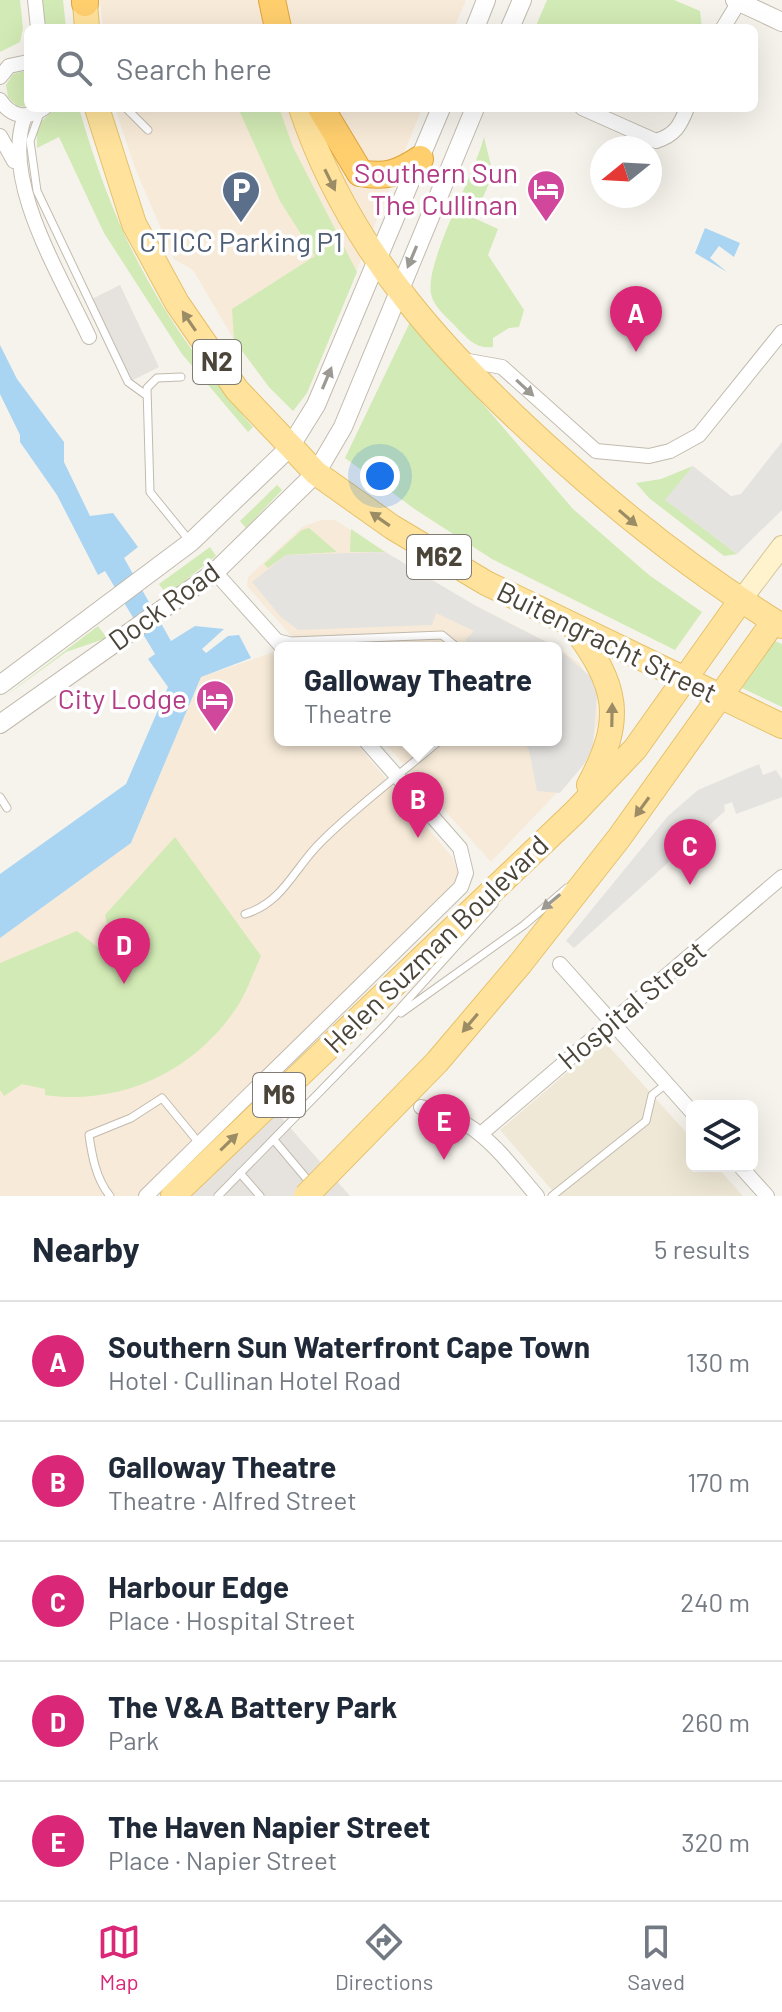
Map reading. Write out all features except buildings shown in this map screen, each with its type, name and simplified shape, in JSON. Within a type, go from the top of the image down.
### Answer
[{"type":"highway","points":[[272,0],[277,24]]},
{"type":"highway","points":[[323,112],[360,173],[378,177],[397,174],[420,159]]},
{"type":"main road","name":"N2","points":[[98,112],[119,184],[156,267],[230,379],[316,473]]},
{"type":"main road","points":[[303,112],[332,185],[375,261],[398,292],[489,395],[648,535],[741,600],[779,619]]},
{"type":"main road","name":"Buitengracht Street","points":[[316,473],[438,556],[782,726]]},
{"type":"main road","points":[[741,600],[782,546]]},
{"type":"main road","name":"M6","points":[[684,679],[741,600]]},
{"type":"main road","name":"Helen Suzman Boulevard","points":[[306,1196],[437,1062],[520,964],[610,851],[719,697],[779,619]]},
{"type":"main road","points":[[571,624],[599,662],[614,709],[605,753],[575,812]]},
{"type":"main road","name":"Helen Suzman Boulevard","points":[[173,1196],[575,812],[635,749],[684,679]]},
{"type":"street","points":[[477,24],[486,0]]},
{"type":"street","points":[[512,24],[522,0]]},
{"type":"street","points":[[725,24],[738,1],[782,22]]},
{"type":"street","points":[[0,77],[22,62]]},
{"type":"street","points":[[0,120],[1,102],[23,116]]},
{"type":"street","points":[[0,129],[34,112]]},
{"type":"street","name":"Dock Road","points":[[0,685],[191,542],[290,447],[316,405],[439,112]]},
{"type":"street","name":"Dock Road","points":[[0,724],[215,572],[316,473],[343,427],[473,112]]},
{"type":"street","points":[[591,112],[656,141],[668,137],[679,127],[685,112]]},
{"type":"street","points":[[23,116],[16,141],[25,201],[89,337]]},
{"type":"street","points":[[0,136],[19,172]]},
{"type":"street","points":[[456,359],[502,367],[596,451],[649,456],[689,443],[699,435],[782,332]]},
{"type":"street","points":[[215,572],[278,642]]},
{"type":"street","points":[[146,1196],[453,897],[466,873],[460,848],[370,746]]},
{"type":"street","name":"Hospital Street","points":[[482,1133],[782,877]]},
{"type":"street","points":[[560,964],[686,1106]]},
{"type":"street","points":[[421,1107],[459,1117],[482,1133],[537,1196]]},
{"type":"street","points":[[745,1172],[767,1196]]},
{"type":"lane","points":[[42,112],[30,141],[37,191],[128,382],[146,395]]},
{"type":"lane","points":[[130,112],[148,130]]},
{"type":"lane","points":[[181,377],[152,380],[146,395],[150,492],[191,542]]},
{"type":"lane","points":[[278,642],[442,635],[451,642]]},
{"type":"lane","points":[[245,914],[264,906],[285,888],[319,844],[433,746]]},
{"type":"lane","points":[[0,797],[7,808]]},
{"type":"lane","points":[[218,1196],[386,1024],[479,923],[536,848]]},
{"type":"lane","points":[[386,1024],[524,925],[610,851]]},
{"type":"lane","points":[[552,1196],[646,1121],[652,1095],[666,1084]]},
{"type":"lane","points":[[110,1196],[103,1187],[93,1160],[89,1135],[131,1118],[162,1098],[199,1143]]},
{"type":"lane","points":[[274,1140],[321,1196]]},
{"type":"lane","points":[[240,1173],[260,1196]]},
{"type":"shaded area","points":[[100,0],[466,0],[456,24],[103,24]]},
{"type":"shaded area","points":[[116,112],[420,112],[307,393],[293,411],[269,387],[234,340],[193,270],[174,259],[135,168]]},
{"type":"shaded area","points":[[120,285],[159,367],[131,381],[92,299]]},
{"type":"shaded area","points":[[782,442],[782,510],[737,554],[665,500],[693,466],[731,496],[741,494]]},
{"type":"shaded area","points":[[321,520],[335,520],[448,591],[546,642],[297,642],[247,586],[248,577],[302,527]]},
{"type":"shaded area","points":[[385,552],[476,606],[546,642],[467,642],[465,640],[474,631],[436,613],[432,625],[298,630],[281,617],[252,582],[286,555]]},
{"type":"shaded area","points":[[562,651],[579,663],[597,693],[598,722],[585,763],[491,862],[387,746],[562,746]]},
{"type":"shaded area","points":[[274,652],[274,746],[358,746],[452,857],[459,874],[456,884],[138,1196],[0,1196],[0,938],[131,843],[201,677]]},
{"type":"shaded area","points":[[562,652],[591,677],[597,693],[593,746],[585,763],[560,793],[537,791],[526,746],[562,746]]},
{"type":"shaded area","points":[[759,764],[763,775],[776,770],[782,779],[782,797],[736,814],[732,802],[724,805],[725,811],[574,948],[566,941],[668,816],[698,790]]},
{"type":"shaded area","points":[[604,1041],[686,1132],[686,1172],[721,1172],[743,1196],[557,1196],[500,1130]]},
{"type":"shaded area","points":[[273,1108],[350,1196],[180,1196]]},
{"type":"green space","points":[[0,0],[20,0],[23,28],[20,42],[0,52]]},
{"type":"green space","points":[[42,0],[63,0],[66,24],[45,24]]},
{"type":"green space","points":[[547,0],[674,0],[700,11],[702,24],[537,24]]},
{"type":"green space","points":[[24,71],[24,107],[17,106],[8,97],[6,85],[13,74]]},
{"type":"green space","points":[[51,112],[80,112],[110,199],[146,278],[193,352],[253,427],[248,432],[182,354],[104,233],[59,137],[37,148],[37,126]]},
{"type":"green space","points":[[240,112],[280,112],[293,147],[357,272],[307,393],[293,411],[269,387],[234,340],[232,309],[315,256],[280,201]]},
{"type":"green space","points":[[484,137],[493,174],[474,218],[498,229],[488,255],[524,310],[519,327],[509,328],[493,338],[493,347],[473,343],[438,308],[431,294],[431,279],[442,240]]},
{"type":"green space","points":[[411,320],[573,509],[649,575],[702,612],[675,650],[492,559],[416,510],[345,458]]},
{"type":"green space","points":[[693,466],[666,500],[737,554],[724,556],[649,498],[636,483],[661,479]]},
{"type":"green space","points":[[277,485],[282,490],[246,528],[240,521]]},
{"type":"green space","points":[[309,528],[337,552],[286,555],[268,568],[264,564],[302,530]]},
{"type":"green space","points":[[351,529],[385,552],[350,552]]},
{"type":"green space","points":[[210,547],[216,556],[167,595],[159,584]]},
{"type":"green space","points":[[98,626],[107,638],[66,652],[0,700]]},
{"type":"green space","points":[[775,641],[782,644],[782,707],[742,688]]},
{"type":"green space","points":[[175,837],[261,956],[237,1007],[220,1030],[178,1066],[128,1089],[73,1097],[45,1095],[45,1089],[22,1084],[4,1096],[0,1090],[0,963],[77,931],[105,953],[113,948],[105,915]]},
{"type":"water","points":[[705,228],[740,243],[734,257],[719,246],[710,258],[727,272],[695,253]]},
{"type":"water","points":[[0,345],[17,379],[64,442],[64,462],[90,516],[113,513],[138,547],[124,558],[171,641],[195,626],[224,629],[202,649],[206,653],[228,636],[239,635],[251,658],[201,677],[131,843],[0,938],[0,874],[126,784],[168,687],[148,659],[155,654],[105,571],[98,575],[57,495],[20,442],[20,435],[0,394]]},
{"type":"place","name":"Southern Sun The Cullinan","points":[[546,223]]},
{"type":"place","name":"CTICC Parking P1","points":[[241,224]]},
{"type":"place","name":"Southern Sun Waterfront Cape Town","points":[[636,352]]},
{"type":"place","name":"City Lodge","points":[[215,733]]},
{"type":"place","name":"Galloway Theatre","points":[[418,838]]},
{"type":"place","name":"Harbour Edge","points":[[690,885]]},
{"type":"place","name":"The V&A Battery Park","points":[[124,984]]},
{"type":"place","name":"The Haven Napier Street","points":[[444,1160]]}]
